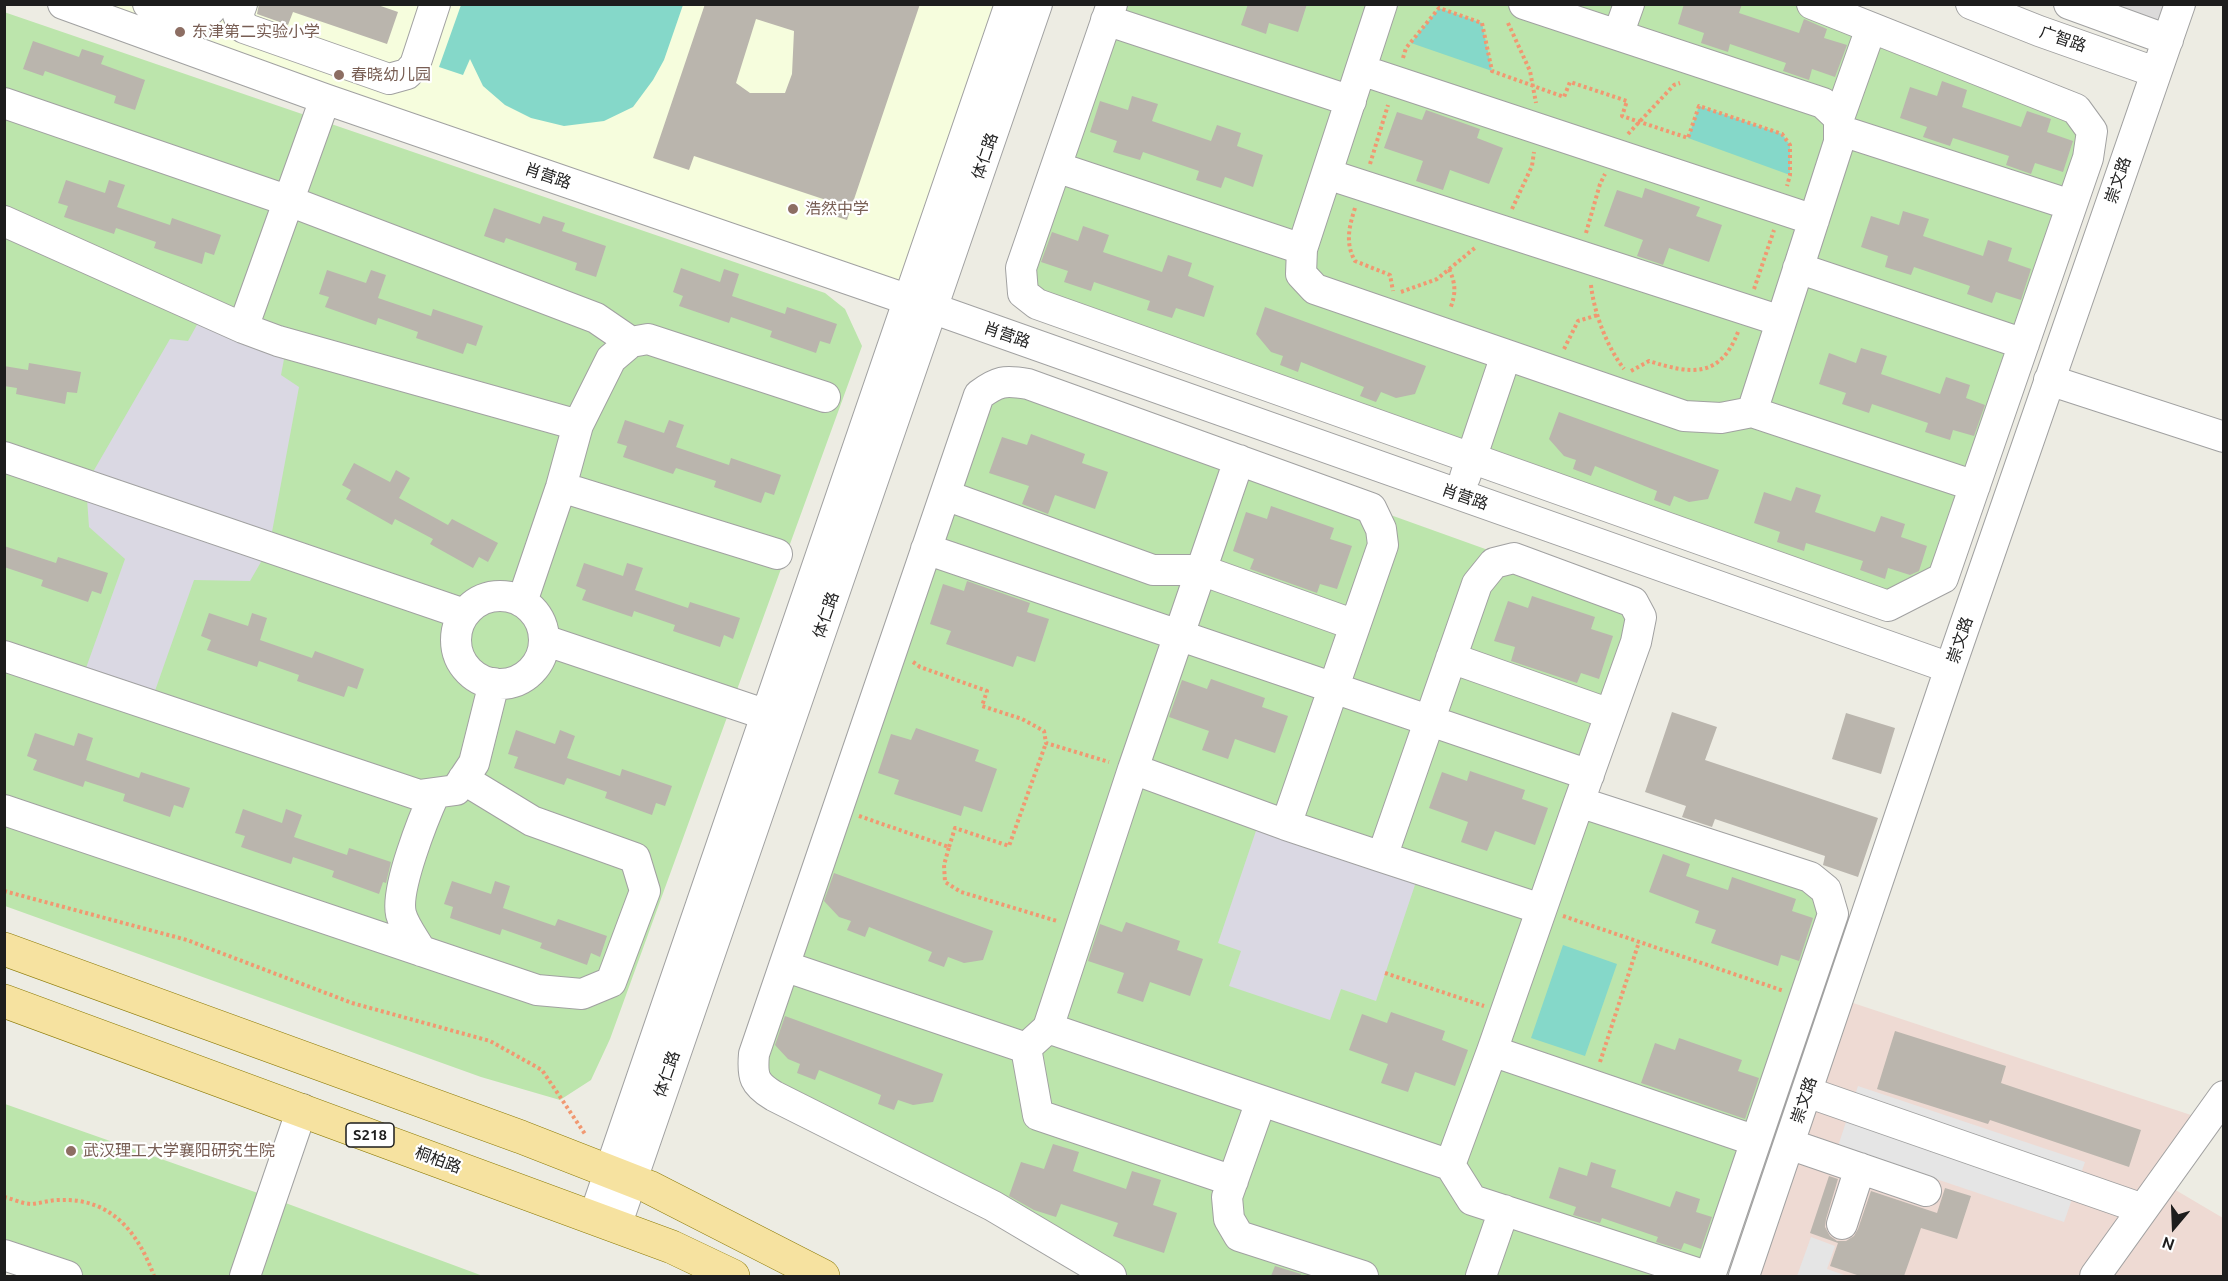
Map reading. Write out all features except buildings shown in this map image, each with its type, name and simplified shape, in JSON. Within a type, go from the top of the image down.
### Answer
[{"type":"main road","points":[[4,949],[510,1133],[649,1187],[824,1276]]},
{"type":"main road","name":"桐柏路","points":[[4,1001],[672,1246],[733,1276]]},
{"type":"street","name":"肖营路","points":[[63,4],[312,94],[920,304],[1950,668]]},
{"type":"street","points":[[148,4],[192,20],[201,18],[212,7]]},
{"type":"street","points":[[242,4],[238,15],[244,27],[389,79],[407,74],[415,65],[435,4]]},
{"type":"street","name":"体仁路","points":[[620,1176],[920,304],[1010,4]]},
{"type":"street","name":"体仁路","points":[[605,1222],[767,715],[920,304],[1037,4]]},
{"type":"street","points":[[1382,4],[1302,249],[1301,274],[1315,289],[1684,416],[1721,418],[1752,411],[1975,486]]},
{"type":"street","points":[[1618,36],[1629,4]]},
{"type":"street","points":[[1351,101],[1109,12],[1021,268],[1023,293],[1036,304],[1888,606],[1943,578],[2088,158],[2092,131],[2076,109],[1812,4]]},
{"type":"street","name":"广智路","points":[[1971,4],[2155,72]]},
{"type":"street","name":"广智路","points":[[2069,4],[2168,40]]},
{"type":"street","name":"崇文路","points":[[1750,1275],[1789,1144],[1950,668],[2180,4]]},
{"type":"street","points":[[196,52],[212,7]]},
{"type":"street","points":[[1515,11],[1618,36],[1822,103],[1839,124],[2071,206]]},
{"type":"street","points":[[1752,411],[1839,142],[1839,124],[1870,28]]},
{"type":"street","points":[[243,328],[289,201],[312,94],[311,52]]},
{"type":"street","points":[[1361,70],[1814,220]]},
{"type":"street","points":[[4,103],[289,201],[596,318],[631,342]]},
{"type":"street","points":[[1056,167],[1302,249]]},
{"type":"street","points":[[1327,174],[1781,321]]},
{"type":"street","points":[[4,221],[243,328],[578,425]]},
{"type":"street","points":[[1798,268],[2024,344]]},
{"type":"street","points":[[522,602],[561,487],[578,425],[611,359],[631,342],[648,339],[825,396]]},
{"type":"street","points":[[1459,495],[1506,355]]},
{"type":"street","points":[[2049,380],[2223,437]]},
{"type":"street","points":[[1111,1276],[993,1206],[760,1087],[752,1072],[754,1054],[979,395],[994,384],[1007,381],[1028,384],[1371,508],[1381,529],[1383,545],[1286,825]]},
{"type":"street","points":[[4,457],[464,614]]},
{"type":"street","points":[[1026,1048],[1048,1028],[1133,769],[1239,460]]},
{"type":"street","points":[[561,487],[777,554]]},
{"type":"street","points":[[945,495],[1153,570],[1201,570],[1355,625]]},
{"type":"street","points":[[926,549],[1429,720],[1584,789],[1809,877],[1826,890],[1833,914],[1708,1276],[1472,1200],[1450,1165],[1048,1028]]},
{"type":"street","points":[[1382,857],[1478,584],[1494,563],[1514,558],[1633,602],[1641,617],[1636,642],[1450,1165]]},
{"type":"street","points":[[492,596],[507,596],[522,602],[534,612],[541,625],[544,640],[541,655],[534,668],[522,678],[508,683],[494,683],[475,675],[461,660],[456,647],[456,633],[464,614],[479,601],[492,596]]},
{"type":"street","points":[[544,640],[767,715]]},
{"type":"street","points":[[4,656],[419,795],[456,789],[464,779],[474,763],[494,683]]},
{"type":"street","points":[[1451,658],[1610,714]]},
{"type":"street","points":[[1133,769],[1286,825],[1541,909]]},
{"type":"street","points":[[4,810],[537,990],[582,994],[611,982],[645,891],[635,858],[532,821],[464,779]]},
{"type":"street","points":[[421,951],[400,914],[401,890],[424,818],[435,793]]},
{"type":"street","points":[[784,966],[1026,1048]]},
{"type":"street","points":[[1026,1048],[1038,1115],[1233,1181]]},
{"type":"street","points":[[1492,1051],[1756,1141]]},
{"type":"street","points":[[1807,1092],[2143,1209]]},
{"type":"street","points":[[2095,1276],[2223,1096]]},
{"type":"street","points":[[1261,1101],[1227,1197],[1229,1219],[1239,1236],[1363,1276]]},
{"type":"street","points":[[245,1276],[302,1109]]},
{"type":"street","points":[[1789,1144],[1926,1191]]},
{"type":"street","points":[[1842,1224],[1860,1168]]},
{"type":"street","points":[[1481,1276],[1504,1210]]},
{"type":"street","points":[[4,1255],[67,1276]]},
{"type":"path","points":[[1364,306],[1437,279],[1472,251],[1512,210],[1532,166],[1539,119],[1515,11]]},
{"type":"path","points":[[1639,122],[1688,138],[1699,106],[1782,134],[1790,145],[1790,175],[1781,209],[1732,348],[1720,362],[1698,370],[1677,370],[1649,361],[1627,373],[1613,355],[1592,299],[1586,233],[1600,183],[1629,132],[1674,85],[1683,82]]},
{"type":"path","points":[[1442,333],[1455,298],[1455,283],[1449,269]]},
{"type":"path","points":[[1557,372],[1566,345],[1578,321],[1598,315]]},
{"type":"path","points":[[896,639],[900,653],[920,667],[987,691],[982,706],[1022,719],[1044,731],[1046,742],[1009,846],[955,828],[944,865],[945,882],[961,892],[1081,928]]},
{"type":"path","points":[[1046,742],[1133,769]]},
{"type":"path","points":[[838,808],[949,847]]},
{"type":"path","points":[[5,891],[187,940],[352,1003],[490,1041],[542,1070],[586,1135]]},
{"type":"path","points":[[1541,909],[1804,998]]},
{"type":"path","points":[[1592,1085],[1639,942]]},
{"type":"path","points":[[1385,972],[1505,1014]]},
{"type":"path","points":[[4,1197],[30,1204],[61,1200],[97,1205],[124,1222],[148,1260],[154,1276]]},
{"type":"shaded area","points":[[461,4],[683,5],[664,60],[653,80],[633,107],[604,121],[564,126],[531,118],[505,105],[483,86],[470,59],[463,75],[439,67]]},
{"type":"shaded area","name":"浩然中学","points":[[62,5],[1010,5],[909,300]]},
{"type":"shaded area","points":[[2069,5],[2180,5],[2168,40]]},
{"type":"shaded area","points":[[1439,8],[1482,23],[1492,71],[1411,43]]},
{"type":"shaded area","points":[[1699,106],[1782,134],[1790,145],[1790,175],[1688,138]]},
{"type":"shaded area","points":[[204,312],[287,343],[281,375],[299,387],[269,548],[250,581],[194,580],[150,705],[81,682],[125,559],[89,527],[86,484],[170,339],[188,341]]},
{"type":"shaded area","points":[[1261,816],[1420,870],[1376,1001],[1341,989],[1330,1020],[1229,986],[1241,951],[1218,943]]},
{"type":"shaded area","points":[[1563,945],[1617,964],[1585,1056],[1531,1038]]},
{"type":"shaded area","points":[[1838,998],[2206,1120],[2162,1182],[2223,1218],[2223,1276],[1744,1276]]},
{"type":"shaded area","points":[[1858,1086],[2085,1162],[2064,1222],[1838,1146]]},
{"type":"shaded area","points":[[1811,1237],[1835,1246],[1827,1269],[1847,1276],[1797,1276]]},
{"type":"green space","points":[[1112,5],[1812,5],[2092,131],[1943,578],[1888,606],[1023,293]]},
{"type":"green space","points":[[4,12],[825,293],[845,309],[862,346],[610,1039],[591,1080],[560,1100],[481,1077],[5,906]]},
{"type":"green space","points":[[994,384],[1371,508],[1633,602],[1581,797],[1826,890],[1710,1276],[1105,1276],[774,1096],[754,1054]]},
{"type":"green space","name":"武汉理工大学襄阳研究生院","points":[[5,1104],[272,1198],[483,1276],[68,1276],[5,1255]]},
{"type":"place","name":"东津第二实验小学","points":[[180,32]]},
{"type":"place","name":"春晓幼儿园","points":[[339,75]]},
{"type":"place","name":"浩然中学","points":[[793,209]]},
{"type":"place","name":"武汉理工大学襄阳研究生院","points":[[71,1151]]}]
